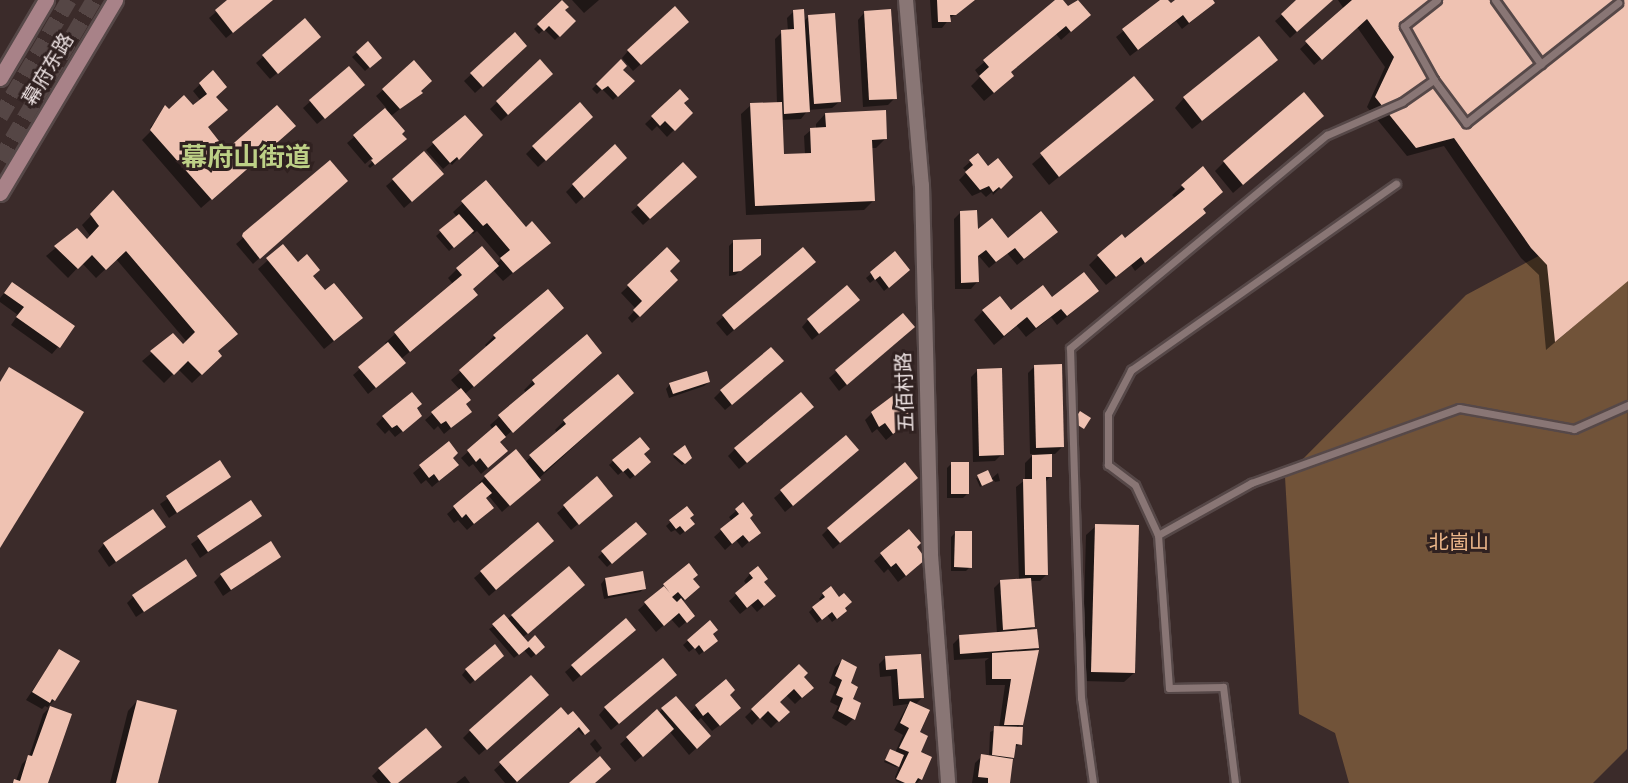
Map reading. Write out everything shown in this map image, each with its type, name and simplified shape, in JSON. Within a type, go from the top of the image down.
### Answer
[{"type":"main road","name":"幕府东路","points":[[0,78],[46,0]]},
{"type":"main road","name":"幕府东路","points":[[0,193],[115,0]]},
{"type":"street","name":"五佰村路","points":[[906,0],[922,185],[931,555],[948,783]]},
{"type":"lane","points":[[1437,0],[1404,27],[1434,80],[1466,123],[1618,3]]},
{"type":"lane","points":[[1496,0],[1541,64]]},
{"type":"lane","points":[[1093,783],[1081,698],[1070,348],[1327,135],[1402,102],[1434,80]]},
{"type":"lane","points":[[1235,783],[1223,687],[1169,688],[1158,535],[1135,485],[1108,465],[1107,414],[1131,370],[1396,184]]},
{"type":"lane","points":[[1158,535],[1251,483],[1459,408],[1575,429],[1628,405]]},
{"type":"green space","name":"北崮山","points":[[1628,208],[1627,749],[1593,783],[1349,783],[1335,733],[1299,714],[1285,477],[1466,295]]},
{"type":"building","points":[[227,0],[273,0],[233,33],[215,10]]},
{"type":"building","points":[[562,0],[569,7],[565,10],[576,21],[560,37],[549,26],[544,31],[537,24]]},
{"type":"building","points":[[937,0],[975,0],[956,15],[950,15],[951,22],[938,22]]},
{"type":"building","points":[[1055,0],[1063,0],[1068,6],[1078,0],[1091,15],[1071,32],[1066,26],[1011,72],[1014,76],[994,93],[979,76],[989,67],[983,60]]},
{"type":"building","points":[[1160,0],[1168,0],[1171,3],[1175,0],[1213,0],[1215,3],[1189,23],[1183,15],[1138,50],[1122,29]]},
{"type":"building","points":[[1296,0],[1333,0],[1297,32],[1281,14]]},
{"type":"building","points":[[1352,0],[1628,0],[1628,281],[1555,342],[1547,265],[1531,248],[1454,138],[1416,148],[1375,97],[1394,57],[1367,19],[1322,60],[1305,41]]},
{"type":"building","points":[[675,6],[689,22],[641,65],[627,50]]},
{"type":"building","points":[[804,9],[810,112],[784,114],[781,30],[794,29],[793,10]]},
{"type":"building","points":[[891,9],[897,99],[869,100],[864,11]]},
{"type":"building","points":[[835,13],[841,102],[814,104],[808,15]]},
{"type":"building","points":[[305,18],[321,37],[278,74],[262,55]]},
{"type":"building","points":[[515,32],[527,46],[483,87],[470,73]]},
{"type":"building","points":[[1259,36],[1278,60],[1202,121],[1183,97]]},
{"type":"building","points":[[368,41],[382,58],[370,68],[356,52]]},
{"type":"building","points":[[540,59],[553,74],[508,115],[496,101]]},
{"type":"building","points":[[621,59],[627,66],[623,70],[635,81],[618,97],[608,86],[602,90],[596,84]]},
{"type":"building","points":[[414,60],[432,81],[421,91],[423,93],[400,109],[382,89]]},
{"type":"building","points":[[349,66],[365,85],[325,119],[309,100]]},
{"type":"building","points":[[213,70],[227,87],[216,97],[228,110],[208,127],[226,150],[277,105],[296,126],[212,200],[150,130],[165,105],[169,109],[184,95],[193,105],[207,94],[199,83]]},
{"type":"building","points":[[1134,76],[1154,100],[1059,177],[1040,153]]},
{"type":"building","points":[[680,89],[689,99],[684,103],[693,113],[675,131],[665,121],[660,126],[651,116]]},
{"type":"building","points":[[1304,92],[1324,116],[1243,185],[1223,161]]},
{"type":"building","points":[[580,102],[593,117],[546,161],[532,146]]},
{"type":"building","points":[[782,102],[784,154],[811,153],[810,128],[826,127],[825,113],[886,110],[887,139],[872,140],[875,201],[755,206],[750,103]]},
{"type":"building","points":[[385,108],[405,131],[402,134],[407,139],[375,165],[371,160],[373,159],[353,135]]},
{"type":"building","points":[[465,115],[483,135],[459,160],[457,157],[450,163],[432,142]]},
{"type":"building","points":[[615,144],[627,158],[584,198],[572,184]]},
{"type":"building","points":[[424,151],[444,174],[412,202],[392,179]]},
{"type":"building","points":[[978,153],[988,166],[998,158],[1013,177],[1001,189],[999,187],[993,192],[989,186],[980,190],[965,172],[973,165],[969,160]]},
{"type":"building","points":[[330,160],[348,181],[260,259],[242,236],[243,233]]},
{"type":"building","points":[[683,162],[697,177],[650,219],[637,205]]},
{"type":"building","points":[[1203,166],[1223,192],[1203,209],[1206,213],[1145,263],[1141,257],[1116,277],[1097,255],[1122,234],[1125,238],[1185,189],[1181,185]]},
{"type":"building","points":[[486,180],[526,227],[532,221],[551,243],[513,273],[500,258],[510,250],[487,223],[483,226],[461,201]]},
{"type":"building","points":[[113,190],[238,334],[218,351],[222,356],[202,375],[188,361],[174,375],[150,351],[173,333],[183,344],[195,332],[126,251],[106,270],[92,255],[78,269],[54,246],[77,228],[87,239],[99,226],[90,214]]},
{"type":"building","points":[[977,210],[978,229],[992,218],[1008,238],[1041,211],[1058,232],[1024,259],[1015,248],[996,262],[986,250],[978,256],[979,282],[961,283],[960,211]]},
{"type":"building","points":[[459,214],[474,231],[454,248],[439,230]]},
{"type":"building","points":[[761,239],[761,255],[741,271],[733,272],[733,240]]},
{"type":"building","points":[[283,244],[298,262],[307,254],[320,270],[313,276],[325,290],[334,283],[363,318],[334,341],[266,258]]},
{"type":"building","points":[[482,246],[499,266],[473,289],[478,295],[410,352],[394,332],[462,275],[456,268]]},
{"type":"building","points":[[667,247],[680,261],[670,271],[678,280],[640,317],[633,310],[642,301],[627,285]]},
{"type":"building","points":[[803,247],[816,262],[734,330],[722,315]]},
{"type":"building","points":[[895,251],[910,270],[889,288],[880,276],[875,280],[870,272]]},
{"type":"building","points":[[1084,272],[1099,291],[1067,316],[1061,309],[1036,328],[1027,317],[1004,336],[982,310],[1000,296],[1011,310],[1043,285],[1052,297]]},
{"type":"building","points":[[12,282],[75,326],[60,348],[16,317],[24,307],[4,293]]},
{"type":"building","points":[[847,285],[860,300],[819,334],[807,319]]},
{"type":"building","points":[[548,289],[564,308],[474,387],[459,370],[496,338],[493,335]]},
{"type":"building","points":[[903,313],[915,327],[847,385],[835,370]]},
{"type":"building","points":[[587,334],[602,353],[513,433],[498,415],[535,384],[532,380]]},
{"type":"building","points":[[388,342],[406,363],[376,388],[358,367]]},
{"type":"building","points":[[771,347],[784,361],[732,405],[720,390]]},
{"type":"building","points":[[1062,364],[1064,447],[1036,448],[1034,365]]},
{"type":"building","points":[[9,367],[84,412],[0,548],[0,382]]},
{"type":"building","points":[[1002,368],[1004,455],[979,456],[977,369]]},
{"type":"building","points":[[707,371],[710,382],[673,394],[669,383]]},
{"type":"building","points":[[618,374],[634,393],[544,472],[529,455],[566,424],[563,420]]},
{"type":"building","points":[[461,388],[471,400],[466,404],[472,412],[451,428],[446,421],[441,424],[431,412]]},
{"type":"building","points":[[412,392],[422,404],[417,408],[422,416],[403,432],[397,425],[392,428],[382,416]]},
{"type":"building","points":[[801,392],[814,407],[747,463],[734,448]]},
{"type":"building","points":[[895,394],[912,415],[908,418],[911,421],[893,434],[885,423],[879,427],[871,412]]},
{"type":"building","points":[[1080,411],[1091,418],[1084,429],[1073,422]]},
{"type":"building","points":[[496,425],[506,437],[500,442],[508,451],[488,468],[480,458],[476,462],[467,450]]},
{"type":"building","points":[[846,435],[859,450],[793,506],[780,490]]},
{"type":"building","points":[[640,437],[650,449],[644,454],[651,462],[635,476],[628,468],[623,472],[612,460]]},
{"type":"building","points":[[449,441],[458,453],[453,458],[459,465],[439,481],[434,474],[429,478],[419,465]]},
{"type":"building","points":[[685,445],[692,458],[685,464],[673,454]]},
{"type":"building","points":[[516,449],[541,480],[510,506],[484,476]]},
{"type":"building","points":[[1052,454],[1052,477],[1046,477],[1048,575],[1025,575],[1023,479],[1032,479],[1032,455]]},
{"type":"building","points":[[220,460],[231,477],[177,513],[166,496]]},
{"type":"building","points":[[905,462],[918,478],[840,543],[827,528]]},
{"type":"building","points":[[951,462],[969,462],[969,494],[951,494]]},
{"type":"building","points":[[988,470],[993,481],[982,486],[977,475]]},
{"type":"building","points":[[597,476],[613,496],[579,525],[563,505]]},
{"type":"building","points":[[482,482],[492,493],[486,498],[494,508],[474,524],[466,514],[462,518],[453,506]]},
{"type":"building","points":[[251,500],[262,516],[208,552],[197,536]]},
{"type":"building","points":[[743,502],[753,515],[750,518],[761,533],[749,542],[743,535],[732,544],[720,529],[739,514],[735,509]]},
{"type":"building","points":[[687,506],[694,515],[690,518],[695,524],[685,532],[680,526],[676,529],[669,520]]},
{"type":"building","points":[[153,509],[166,527],[116,562],[103,543]]},
{"type":"building","points":[[538,522],[554,541],[496,590],[480,571]]},
{"type":"building","points":[[636,522],[647,534],[612,564],[601,551]]},
{"type":"building","points":[[1095,524],[1139,525],[1135,673],[1091,672]]},
{"type":"building","points":[[909,529],[921,543],[917,547],[926,559],[906,576],[896,563],[891,567],[880,553]]},
{"type":"building","points":[[955,531],[972,531],[972,568],[954,567]]},
{"type":"building","points":[[271,541],[281,557],[231,590],[220,574]]},
{"type":"building","points":[[186,559],[197,576],[144,612],[132,595]]},
{"type":"building","points":[[689,563],[698,575],[693,579],[700,587],[685,600],[678,592],[672,597],[677,602],[681,598],[695,616],[687,623],[679,613],[664,626],[644,602],[664,586],[670,593],[663,584]]},
{"type":"building","points":[[569,566],[585,585],[528,634],[511,615]]},
{"type":"building","points":[[758,566],[768,579],[764,582],[776,596],[764,606],[758,599],[747,608],[735,593],[753,578],[749,573]]},
{"type":"building","points":[[643,571],[646,589],[608,596],[605,578]]},
{"type":"building","points":[[1031,578],[1035,627],[1003,630],[1000,580]]},
{"type":"building","points":[[831,586],[839,597],[844,593],[852,602],[845,608],[847,611],[837,619],[832,612],[822,620],[812,607],[825,597],[822,593]]},
{"type":"building","points":[[504,614],[528,642],[535,635],[545,647],[536,655],[529,647],[519,655],[492,624]]},
{"type":"building","points":[[626,618],[636,630],[581,676],[571,665]]},
{"type":"building","points":[[710,620],[718,630],[713,634],[718,641],[704,652],[699,645],[695,649],[687,640]]},
{"type":"building","points":[[1037,629],[1039,648],[960,654],[959,635]]},
{"type":"building","points":[[495,644],[504,656],[475,681],[465,669]]},
{"type":"building","points":[[59,649],[80,661],[55,701],[52,699],[50,703],[32,692]]},
{"type":"building","points":[[1039,650],[1023,725],[1004,725],[1011,679],[992,679],[992,653]]},
{"type":"building","points":[[921,654],[924,698],[899,699],[897,669],[886,670],[885,656]]},
{"type":"building","points":[[663,658],[677,675],[619,724],[604,707]]},
{"type":"building","points":[[842,659],[857,667],[851,683],[858,687],[853,699],[861,703],[855,720],[838,711],[843,698],[836,695],[842,680],[835,676]]},
{"type":"building","points":[[799,664],[808,673],[804,677],[814,688],[802,698],[794,689],[780,702],[790,712],[779,722],[768,711],[760,719],[751,709]]},
{"type":"building","points":[[531,675],[549,695],[487,750],[469,730]]},
{"type":"building","points":[[726,679],[735,690],[730,695],[741,708],[720,726],[708,712],[703,716],[695,705]]},
{"type":"building","points":[[676,696],[711,736],[697,749],[661,708]]},
{"type":"building","points":[[137,700],[177,710],[158,783],[116,783]]},
{"type":"building","points":[[910,701],[930,710],[920,732],[928,736],[921,752],[932,757],[922,780],[918,778],[915,783],[905,783],[896,779],[909,752],[899,748],[909,728],[900,723]]},
{"type":"building","points":[[50,706],[72,714],[48,783],[13,783],[14,779],[20,781],[28,755],[32,756]]},
{"type":"building","points":[[561,707],[568,715],[573,711],[590,731],[585,735],[579,727],[517,782],[499,762]]},
{"type":"building","points":[[657,709],[674,729],[643,757],[626,737]]},
{"type":"building","points":[[994,726],[1023,727],[1022,745],[1016,744],[1014,758],[992,755]]},
{"type":"building","points":[[426,728],[442,747],[398,783],[391,783],[378,768]]},
{"type":"building","points":[[890,749],[904,755],[899,767],[885,760]]},
{"type":"building","points":[[981,754],[1013,759],[1010,783],[988,783],[988,778],[978,777]]},
{"type":"building","points":[[600,756],[611,769],[595,783],[569,783]]},
{"type":"tunnel","points":[[0,117],[69,0]]},
{"type":"tunnel","points":[[0,160],[94,0]]},
{"type":"district","name":"幕府山街道","points":[[246,158]]}]
